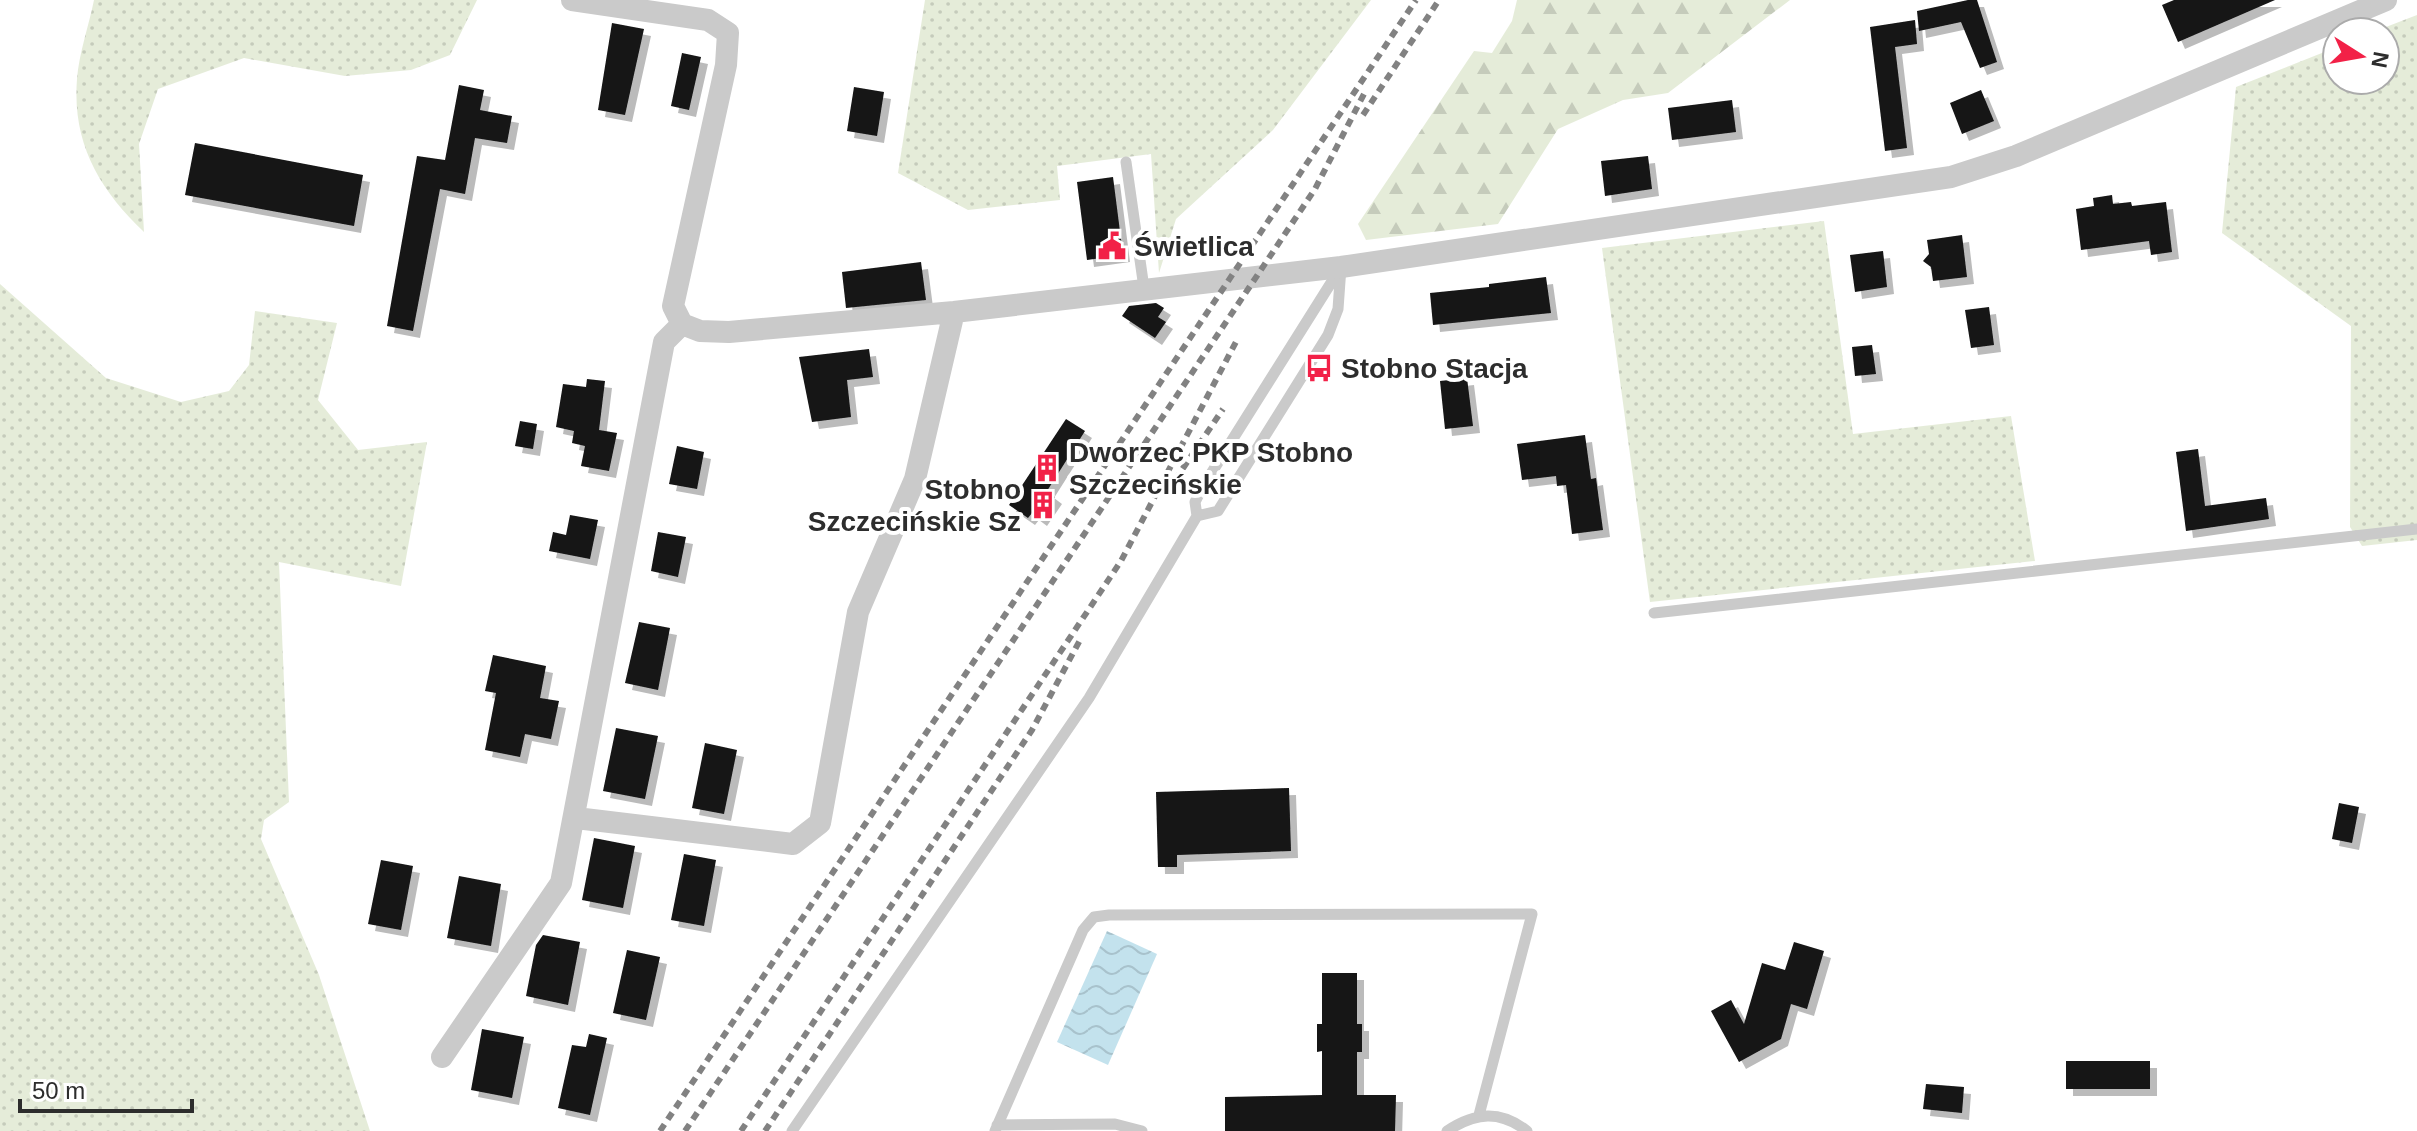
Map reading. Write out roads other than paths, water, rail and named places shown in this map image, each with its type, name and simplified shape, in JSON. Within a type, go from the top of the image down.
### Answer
[{"type":"street","points":[[572,0],[708,20],[728,33],[726,65],[673,306],[682,324],[700,331],[729,332],[954,312],[1341,267],[1951,177],[2006,160],[2386,0]]},
{"type":"street","points":[[576,818],[793,844],[820,823],[858,612],[915,479],[954,312]]},
{"type":"street","points":[[442,1057],[561,883],[576,818],[664,342],[682,324]]},
{"type":"lane","points":[[1126,162],[1144,288]]},
{"type":"lane","points":[[792,1131],[1089,698],[1197,516],[1195,502],[1202,488],[1341,267]]},
{"type":"lane","points":[[1197,516],[1218,511],[1328,335],[1340,301],[1341,267]]},
{"type":"lane","points":[[1654,613],[2417,529]]},
{"type":"lane","points":[[1142,1131],[1115,1124],[996,1128],[1083,930],[1094,917],[1532,914],[1479,1115]]},
{"type":"lane","points":[[1447,1131],[1479,1115],[1505,1117],[1527,1131]]},
{"type":"water","points":[[1107,931],[1157,954],[1108,1065],[1057,1042]]},
{"type":"railway","points":[[660,1131],[1416,0]]},
{"type":"railway","points":[[1363,115],[1439,0]]},
{"type":"railway","points":[[685,1131],[1315,189],[1364,94]]},
{"type":"railway","points":[[741,1131],[1121,561],[1238,338]]},
{"type":"railway","points":[[1167,492],[1223,409]]},
{"type":"railway","points":[[765,1131],[1032,730],[1080,640]]},
{"type":"place","name":"Świetlica","points":[[1112,246]]},
{"type":"place","name":"Stobno Stacja","points":[[1319,368]]},
{"type":"place","name":"Dworzec PKP Stobno Szczecińskie","points":[[1047,468]]},
{"type":"place","name":"Stobno Szczecińskie Sz","points":[[1043,505]]}]
